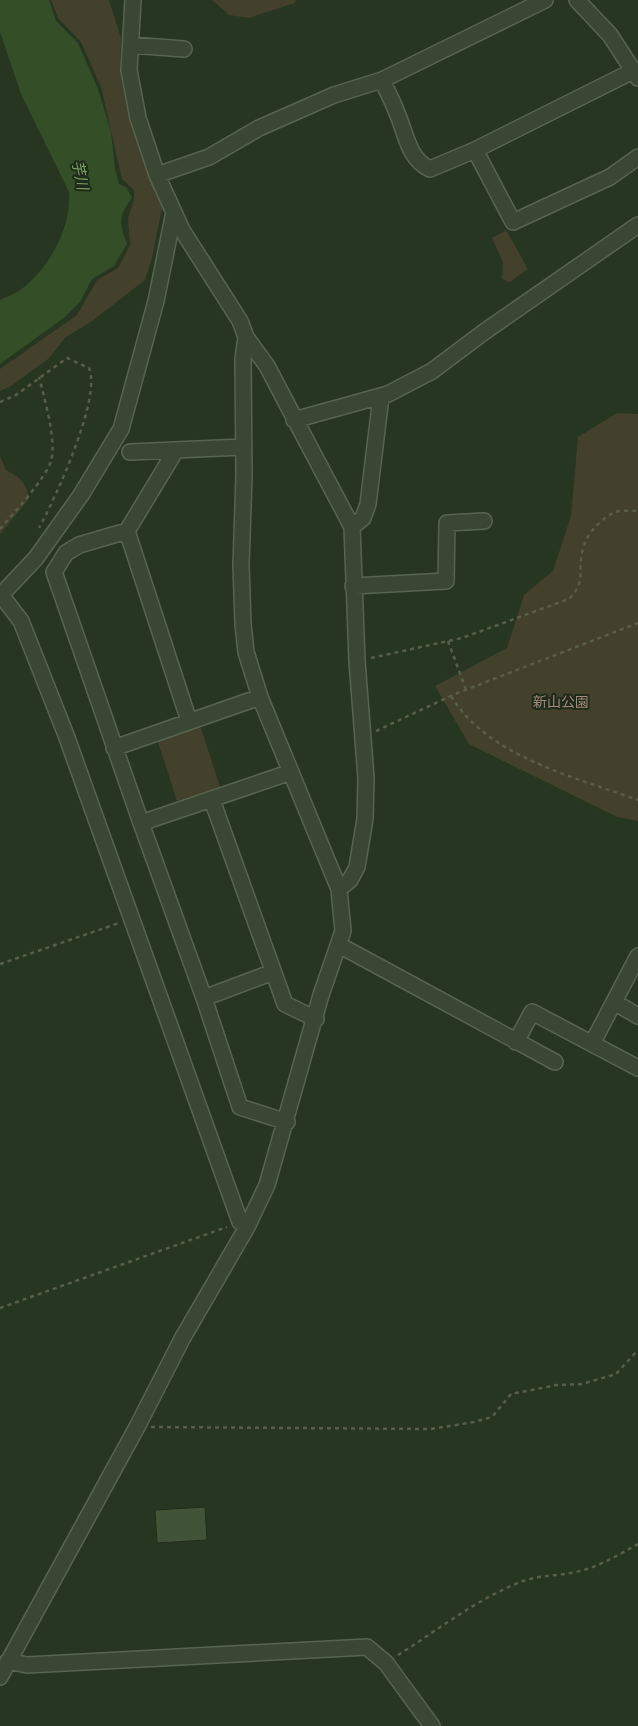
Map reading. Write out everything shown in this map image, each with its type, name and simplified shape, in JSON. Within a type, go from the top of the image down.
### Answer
[{"type":"street","points":[[133,0],[129,70],[138,118],[157,175],[182,230],[240,321],[246,337],[267,366],[352,527],[357,661],[366,778],[362,837],[357,867],[350,880],[339,889]]},
{"type":"street","points":[[157,175],[209,157],[259,128],[334,95],[382,80],[545,0]]},
{"type":"street","points":[[382,80],[398,113],[410,150],[422,166],[430,169],[475,150],[636,74],[610,35],[577,0]]},
{"type":"street","points":[[131,45],[184,49]]},
{"type":"street","points":[[475,150],[513,222],[610,178],[638,157]]},
{"type":"street","points":[[174,212],[156,301],[120,429],[81,495],[36,558],[1,595],[21,621],[66,735],[130,919],[244,1224]]},
{"type":"street","points":[[294,420],[381,397],[432,372],[484,332],[638,225]]},
{"type":"street","points":[[0,1676],[137,1427],[244,1224],[267,1185],[287,1122],[321,995],[340,945],[343,931],[339,889],[260,697],[246,652],[243,624],[243,359],[246,337]]},
{"type":"street","points":[[352,527],[363,518],[368,504],[381,397]]},
{"type":"street","points":[[130,452],[243,447]]},
{"type":"street","points":[[176,450],[127,531],[79,545],[66,553],[54,572],[114,748],[204,998],[240,1107],[287,1122]]},
{"type":"street","points":[[354,586],[446,581],[447,524],[484,521]]},
{"type":"street","points":[[127,531],[190,722]]},
{"type":"street","points":[[114,748],[260,697]]},
{"type":"street","points":[[141,823],[291,772]]},
{"type":"street","points":[[212,800],[285,1004],[316,1019]]},
{"type":"street","points":[[340,945],[555,1062]]},
{"type":"street","points":[[592,1044],[638,956]]},
{"type":"street","points":[[204,998],[273,972]]},
{"type":"street","points":[[614,1002],[638,1016]]},
{"type":"street","points":[[516,1042],[532,1012],[638,1068]]},
{"type":"street","points":[[8,1661],[37,1664],[367,1647],[386,1663],[432,1726]]},
{"type":"path","points":[[0,402],[16,395],[67,358],[89,368],[93,376],[81,428],[61,483],[38,530]]},
{"type":"path","points":[[0,529],[29,496],[52,461],[51,424],[40,377]]},
{"type":"path","points":[[357,661],[462,638],[569,599],[578,590],[581,581],[582,553],[586,538],[596,526],[616,512],[638,511]]},
{"type":"path","points":[[362,732],[389,726],[451,696],[638,623]]},
{"type":"path","points":[[448,641],[466,690]]},
{"type":"path","points":[[451,696],[461,713],[482,732],[507,749],[555,770],[638,800]]},
{"type":"path","points":[[0,964],[130,919]]},
{"type":"path","points":[[0,1308],[244,1224]]},
{"type":"path","points":[[137,1427],[431,1429],[492,1417],[511,1394],[557,1385],[582,1384],[616,1374],[638,1350]]},
{"type":"path","points":[[386,1663],[485,1601],[524,1581],[553,1574],[575,1572],[604,1564],[638,1544]]},
{"type":"green space","points":[[51,0],[109,0],[121,38],[120,69],[125,97],[138,143],[163,204],[152,258],[145,280],[92,321],[66,337],[48,359],[11,386],[0,391],[0,369],[77,315],[97,280],[118,268],[130,245],[128,218],[134,199],[134,190],[122,179],[101,87],[81,42],[58,18]]},
{"type":"green space","points":[[212,0],[296,0],[295,3],[249,18],[229,15]]},
{"type":"green space","points":[[506,230],[528,269],[510,282],[502,279],[503,262],[492,238]]},
{"type":"green space","name":"新山公園","points":[[617,413],[638,414],[638,821],[617,817],[469,744],[435,686],[507,648],[524,595],[553,571],[571,516],[578,437]]},
{"type":"green space","points":[[0,456],[6,470],[19,478],[24,484],[29,499],[0,534]]},
{"type":"green space","points":[[200,725],[220,787],[177,801],[157,739]]},
{"type":"water","name":"芋川","points":[[0,0],[49,0],[56,21],[78,43],[98,89],[111,132],[115,169],[119,184],[127,188],[132,198],[124,210],[121,220],[127,244],[114,266],[92,279],[80,302],[65,317],[0,364],[0,300],[16,293],[34,279],[50,257],[63,231],[67,218],[69,192],[21,94],[0,32]]},
{"type":"building","points":[[205,1507],[207,1540],[157,1543],[155,1510]]}]
